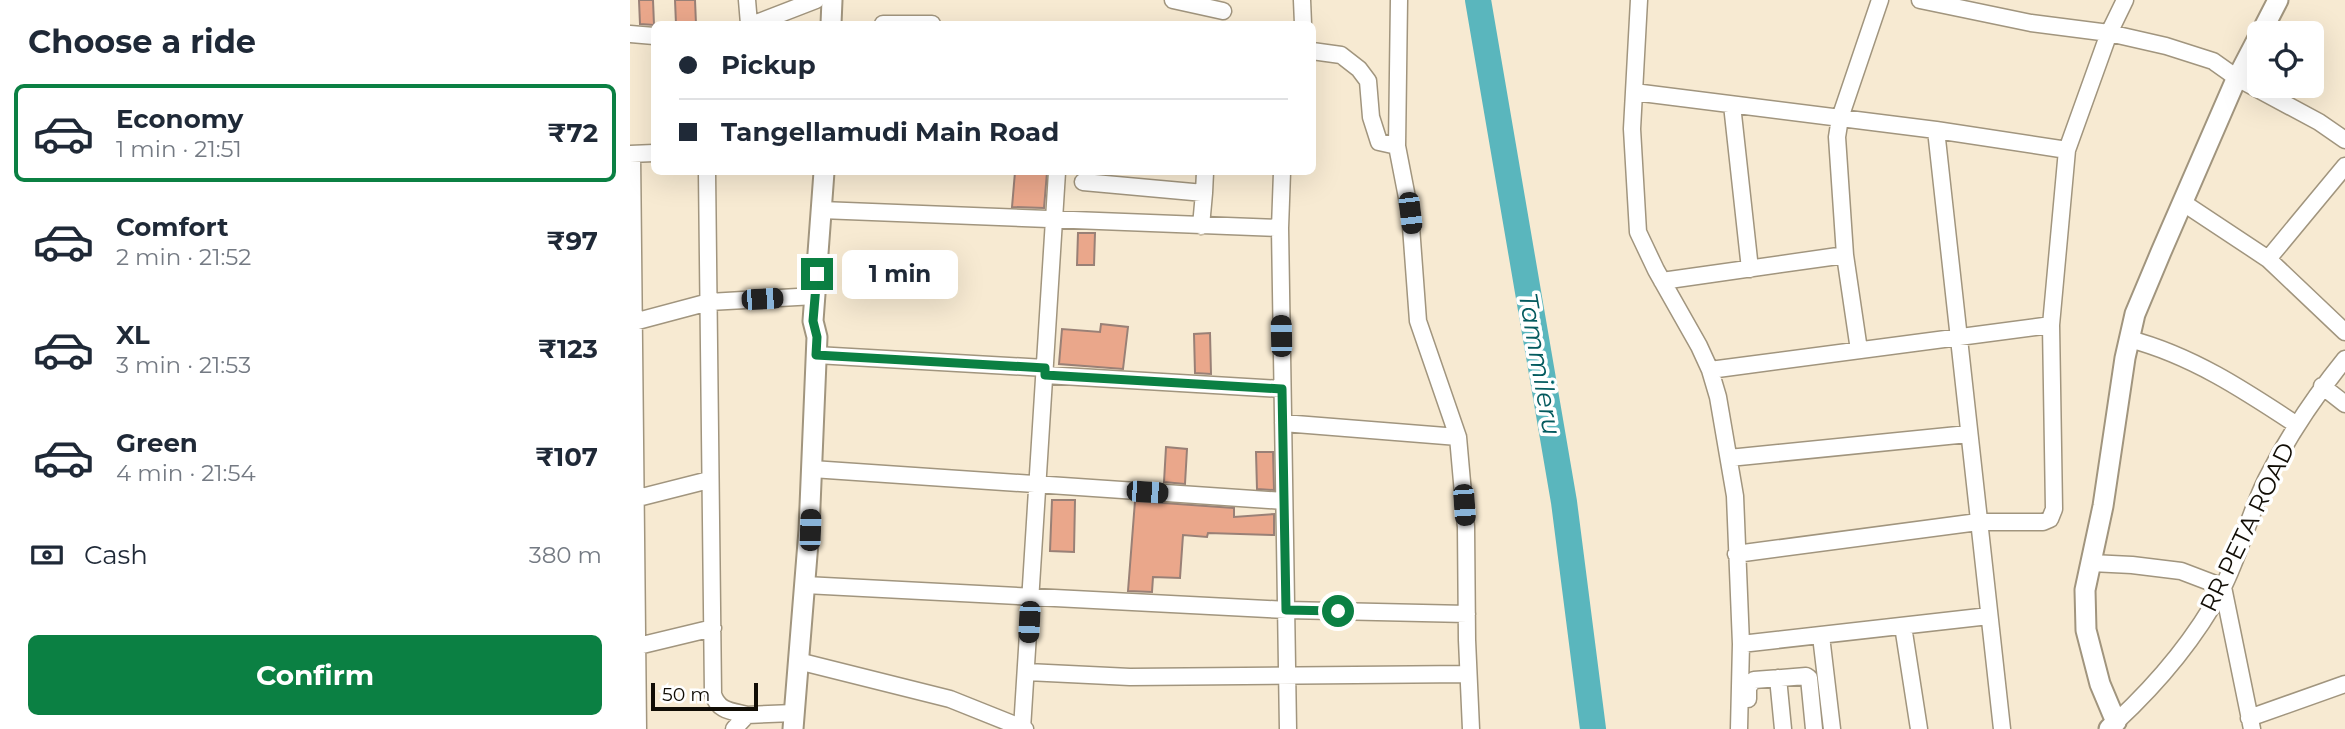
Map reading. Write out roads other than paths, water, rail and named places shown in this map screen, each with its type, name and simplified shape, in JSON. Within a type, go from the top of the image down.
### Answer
[{"type":"main road","points":[[831,21],[832,0]]},
{"type":"main road","points":[[2267,21],[2278,0]]},
{"type":"main road","points":[[2113,726],[2087,630],[2085,590],[2103,506],[2129,339],[2135,314],[2182,202],[2247,59]]},
{"type":"main road","points":[[793,721],[812,470],[817,337],[813,321],[824,175]]},
{"type":"street","points":[[747,0],[751,21]]},
{"type":"street","points":[[760,21],[816,0]]},
{"type":"street","points":[[1173,0],[1223,12]]},
{"type":"street","points":[[1302,0],[1303,21]]},
{"type":"street","points":[[1399,0],[1397,146],[1410,213],[1418,321],[1458,437],[1466,527],[1466,614],[1471,729]]},
{"type":"street","points":[[1639,0],[1632,129],[1638,232],[1710,370],[1718,397],[1735,496],[1741,644],[1739,729]]},
{"type":"street","points":[[1859,350],[1845,255],[1836,137],[1880,0]]},
{"type":"street","points":[[1920,0],[2031,23],[2109,33],[2166,46],[2213,61],[2237,78],[2319,122],[2345,140]]},
{"type":"street","points":[[1737,554],[1978,522],[2043,522],[2050,519],[2054,509],[2051,325],[2067,150],[2109,33],[2124,0]]},
{"type":"street","points":[[630,34],[651,36]]},
{"type":"street","points":[[1316,52],[1340,55],[1359,69],[1368,81],[1371,117],[1379,142],[1397,146]]},
{"type":"street","points":[[1633,92],[1936,130],[2067,150]]},
{"type":"street","points":[[1732,104],[1750,269]]},
{"type":"street","points":[[1936,130],[2001,729]]},
{"type":"street","points":[[638,729],[633,499],[631,154],[651,153]]},
{"type":"street","points":[[2268,258],[2345,166]]},
{"type":"street","points":[[707,175],[713,694],[716,704],[722,709],[793,721]]},
{"type":"street","points":[[799,661],[950,699],[1023,729],[1057,175]]},
{"type":"street","points":[[1201,226],[1205,175]]},
{"type":"street","points":[[1282,175],[1280,228],[1288,729]]},
{"type":"street","points":[[1083,182],[1205,193]]},
{"type":"street","points":[[2182,202],[2268,258],[2345,332]]},
{"type":"street","points":[[821,210],[1280,228]]},
{"type":"street","points":[[1662,281],[1845,255]]},
{"type":"street","points":[[632,323],[709,302],[815,296]]},
{"type":"street","points":[[1710,370],[2051,325]]},
{"type":"street","points":[[2129,339],[2157,346],[2210,370],[2297,425]]},
{"type":"street","points":[[816,355],[1282,389]]},
{"type":"street","name":"RR PETA ROAD","points":[[2113,726],[2143,697],[2181,652],[2223,587],[2266,480],[2297,425],[2322,387],[2345,359]]},
{"type":"street","points":[[2322,387],[2345,404]]},
{"type":"street","points":[[1283,423],[1458,437]]},
{"type":"street","points":[[1729,458],[1968,434]]},
{"type":"street","points":[[812,470],[1284,501]]},
{"type":"street","points":[[633,499],[709,480]]},
{"type":"street","points":[[2091,563],[2180,571],[2223,587],[2250,724],[2345,684]]},
{"type":"street","points":[[805,585],[1286,610],[1466,614]]},
{"type":"street","points":[[1741,644],[1989,615]]},
{"type":"street","points":[[1903,626],[1919,729]]},
{"type":"street","points":[[635,647],[713,628]]},
{"type":"street","points":[[1821,636],[1832,729]]},
{"type":"street","points":[[1027,672],[1130,677],[1468,674]]},
{"type":"street","points":[[1746,729],[1748,687],[1751,682],[1802,675],[1808,678],[1814,729]]},
{"type":"street","points":[[1778,677],[1783,729]]},
{"type":"street","points":[[734,729],[747,715]]},
{"type":"waterway","name":"Tammileru","points":[[1478,0],[1564,502],[1593,729]]}]
